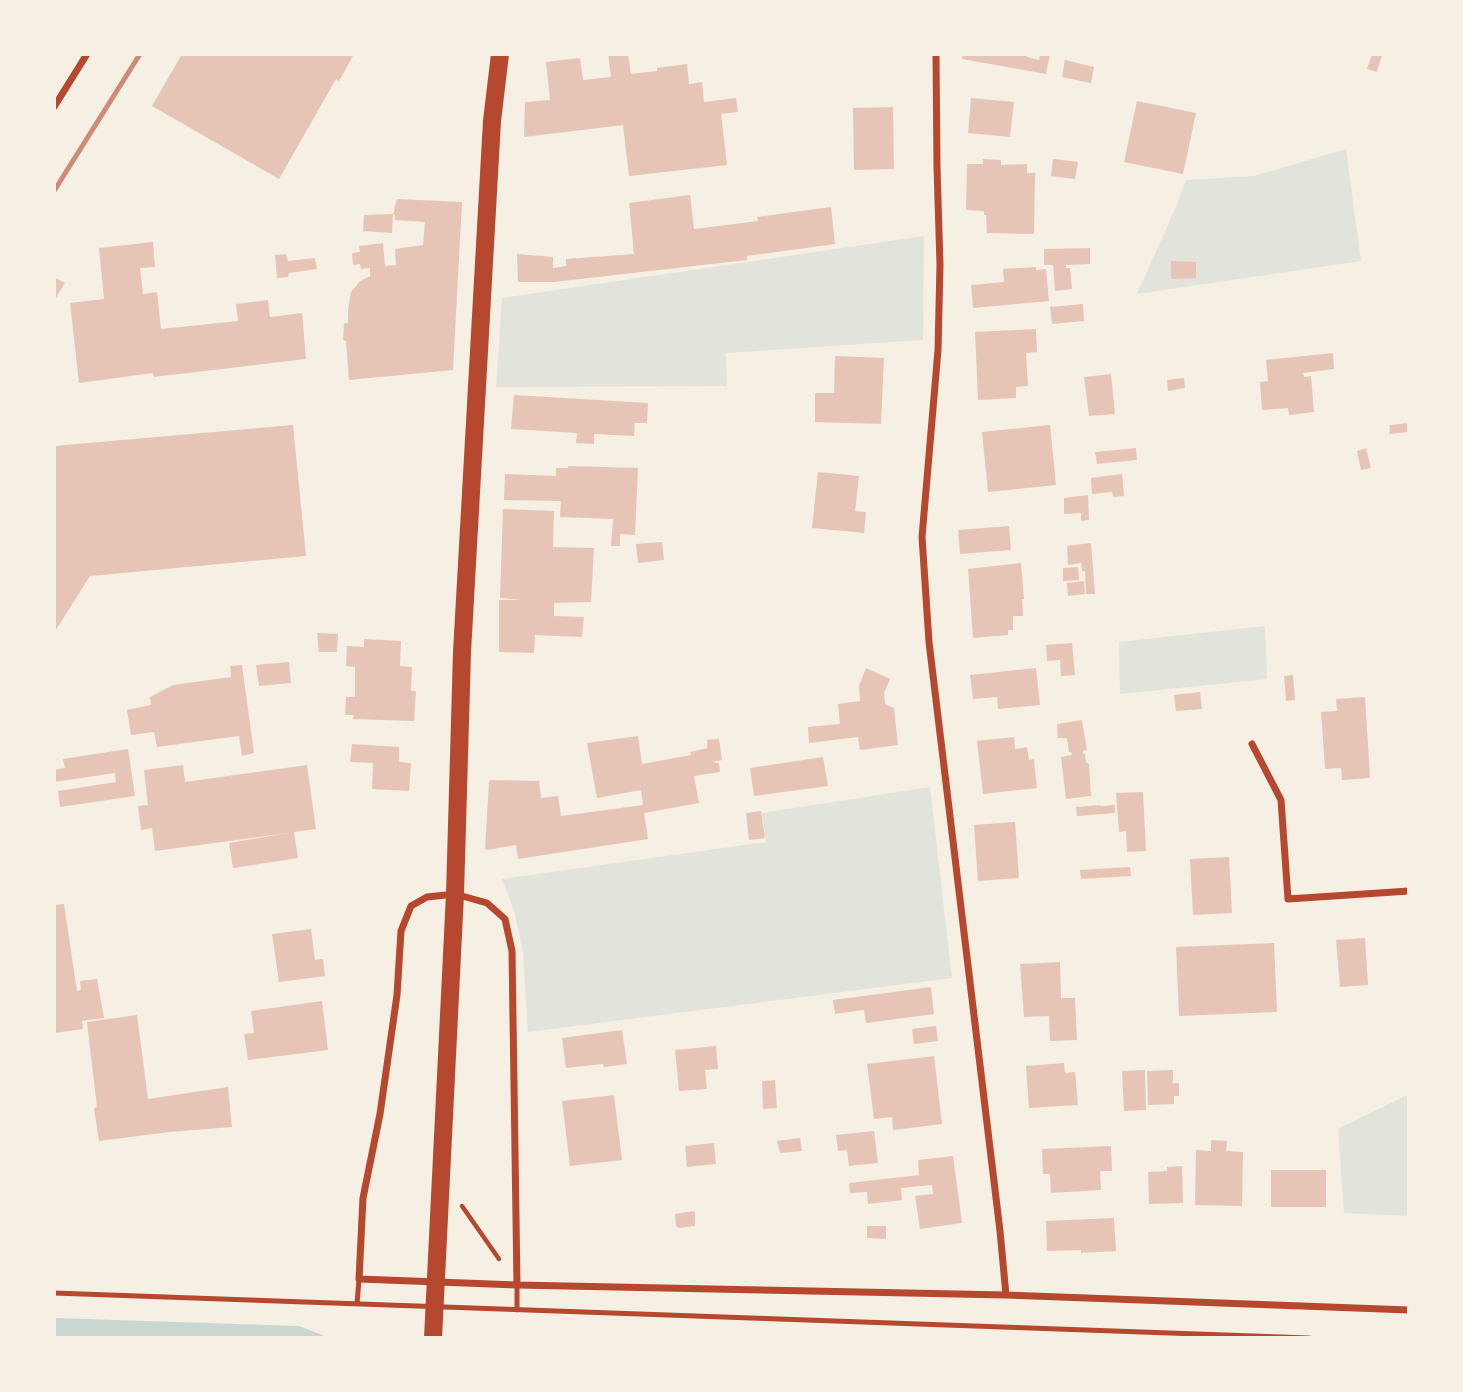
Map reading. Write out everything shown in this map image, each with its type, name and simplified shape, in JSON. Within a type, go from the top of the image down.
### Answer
[{"type":"main road","points":[[433,1338],[455,894],[462,652],[492,121],[500,54]]},
{"type":"street","points":[[54,107],[87,54]]},
{"type":"street","points":[[936,54],[936,167],[940,265],[938,350],[922,537],[929,642],[1006,1295]]},
{"type":"street","points":[[1252,744],[1280,800],[1288,899],[1409,891]]},
{"type":"street","points":[[517,1285],[512,951],[505,919],[487,903],[455,894],[427,897],[411,906],[401,931],[397,995],[386,1074],[363,1198],[359,1279],[517,1285],[1006,1295],[1409,1310]]},
{"type":"lane","points":[[357,1304],[359,1279]]},
{"type":"lane","points":[[517,1285],[517,1310]]},
{"type":"lane","points":[[54,1293],[1309,1338]]},
{"type":"path","points":[[441,1177],[517,1285]]},
{"type":"shaded area","points":[[1346,149],[1361,261],[1137,294],[1186,180],[1254,176]]},
{"type":"shaded area","points":[[924,236],[923,340],[726,353],[727,386],[496,387],[502,298]]},
{"type":"shaded area","points":[[1265,626],[1267,679],[1120,694],[1119,642]]},
{"type":"shaded area","points":[[930,787],[952,978],[528,1032],[523,953],[515,914],[502,879],[766,842],[762,813]]},
{"type":"shaded area","points":[[1409,1094],[1409,1216],[1344,1213],[1338,1129]]},
{"type":"shaded area","points":[[54,1318],[299,1326],[330,1338],[54,1338]]},
{"type":"building","points":[[182,54],[354,54],[339,81],[336,79],[279,179],[152,106]]},
{"type":"building","points":[[608,54],[628,54],[631,74],[687,64],[689,84],[702,82],[704,102],[736,98],[738,112],[721,114],[727,165],[629,176],[623,125],[524,137],[525,102],[550,100],[546,62],[580,58],[583,80],[611,77]]},
{"type":"building","points":[[963,54],[1028,54],[1027,57],[1039,60],[1040,54],[1050,54],[1046,74],[962,59]]},
{"type":"building","points":[[1372,54],[1382,55],[1377,72],[1367,69]]},
{"type":"building","points":[[1065,60],[1094,67],[1091,83],[1062,77]]},
{"type":"building","points":[[971,98],[1014,102],[1010,137],[968,133]]},
{"type":"building","points":[[1137,101],[1196,113],[1183,174],[1124,162]]},
{"type":"building","points":[[893,107],[894,169],[854,170],[853,108]]},
{"type":"building","points":[[983,159],[1001,160],[1001,165],[1027,164],[1027,173],[1035,173],[1034,234],[987,233],[984,211],[966,210],[967,164],[983,164]]},
{"type":"building","points":[[1053,159],[1078,162],[1075,179],[1051,176]]},
{"type":"building","points":[[690,195],[694,229],[758,221],[757,217],[831,207],[835,244],[747,256],[747,260],[554,282],[518,282],[517,254],[553,257],[553,268],[566,266],[566,259],[634,254],[629,203]]},
{"type":"building","points":[[397,199],[462,202],[453,370],[349,380],[346,341],[343,340],[344,323],[348,323],[351,292],[360,281],[370,276],[370,268],[361,269],[360,264],[353,265],[352,253],[360,252],[359,246],[383,243],[385,266],[396,265],[395,249],[423,245],[425,222],[395,220],[393,214]]},
{"type":"building","points":[[393,214],[392,233],[363,231],[364,215]]},
{"type":"building","points":[[153,242],[155,267],[140,268],[143,294],[157,292],[161,329],[238,321],[236,304],[268,300],[270,317],[302,313],[306,359],[154,377],[153,373],[79,383],[70,303],[104,299],[99,248]]},
{"type":"building","points":[[1090,248],[1090,264],[1066,265],[1066,268],[1070,268],[1072,289],[1055,291],[1053,265],[1044,265],[1044,249]]},
{"type":"building","points":[[286,254],[288,261],[315,258],[317,269],[289,273],[288,277],[277,278],[275,255]]},
{"type":"building","points":[[1171,261],[1196,262],[1196,278],[1171,279]]},
{"type":"building","points":[[1036,267],[1036,270],[1046,269],[1049,301],[973,308],[971,285],[1004,282],[1003,269]]},
{"type":"building","points":[[54,277],[65,283],[54,301]]},
{"type":"building","points":[[1083,304],[1084,321],[1052,324],[1050,307]]},
{"type":"building","points":[[1036,329],[1037,352],[1026,353],[1028,386],[1016,387],[1016,398],[978,400],[975,332]]},
{"type":"building","points":[[1333,353],[1334,369],[1303,373],[1304,377],[1311,376],[1314,412],[1289,415],[1288,408],[1262,410],[1260,382],[1268,381],[1266,360]]},
{"type":"building","points":[[835,356],[884,358],[881,424],[815,422],[815,393],[834,393]]},
{"type":"building","points":[[1111,374],[1115,414],[1089,416],[1084,377]]},
{"type":"building","points":[[1184,378],[1185,388],[1168,391],[1167,380]]},
{"type":"building","points":[[514,395],[648,403],[647,423],[635,423],[634,436],[594,434],[594,444],[576,443],[577,433],[511,429]]},
{"type":"building","points":[[1409,423],[1409,432],[1389,434],[1390,425]]},
{"type":"building","points":[[293,425],[306,556],[90,576],[54,633],[54,446]]},
{"type":"building","points":[[1050,425],[1056,485],[988,492],[982,432]]},
{"type":"building","points":[[1136,448],[1137,460],[1097,464],[1095,452]]},
{"type":"building","points":[[1366,448],[1371,468],[1361,470],[1357,451]]},
{"type":"building","points":[[556,468],[638,468],[635,535],[620,534],[620,546],[611,546],[613,519],[560,517],[561,501],[504,500],[505,474],[556,476]]},
{"type":"building","points":[[818,472],[859,476],[855,511],[866,512],[864,533],[812,528]]},
{"type":"building","points":[[1122,474],[1124,496],[1113,497],[1112,492],[1092,494],[1091,478]]},
{"type":"building","points":[[1088,495],[1089,520],[1081,521],[1081,513],[1064,514],[1064,498]]},
{"type":"building","points":[[503,509],[554,511],[553,547],[594,548],[591,602],[554,603],[554,616],[584,617],[582,637],[535,635],[534,653],[499,652],[499,600],[523,600],[500,598]]},
{"type":"building","points":[[1009,526],[1011,550],[960,554],[958,530]]},
{"type":"building","points":[[662,542],[664,560],[638,563],[636,544]]},
{"type":"building","points":[[1091,543],[1095,594],[1086,594],[1085,571],[1082,571],[1081,563],[1068,565],[1067,546]]},
{"type":"building","points":[[1021,563],[1023,616],[1013,616],[1013,630],[1008,630],[1008,635],[973,638],[968,569]]},
{"type":"building","points":[[1078,567],[1079,580],[1063,581],[1063,568]]},
{"type":"building","points":[[1084,581],[1085,594],[1068,596],[1067,583]]},
{"type":"building","points":[[317,633],[338,634],[337,652],[319,652]]},
{"type":"building","points":[[364,639],[401,641],[400,666],[412,667],[411,691],[416,691],[414,721],[353,719],[354,715],[345,715],[346,697],[355,697],[355,667],[346,666],[347,646],[364,647]]},
{"type":"building","points":[[1072,643],[1075,675],[1061,676],[1060,660],[1047,661],[1046,645]]},
{"type":"building","points":[[289,662],[291,683],[259,686],[256,665]]},
{"type":"building","points":[[242,665],[254,753],[242,756],[239,736],[157,747],[154,732],[131,735],[127,710],[151,705],[150,697],[173,685],[231,677],[230,666]]},
{"type":"building","points":[[866,668],[890,679],[884,693],[885,704],[894,708],[898,745],[860,750],[858,737],[809,743],[808,727],[840,724],[838,704],[860,701],[859,686]]},
{"type":"building","points":[[1036,668],[1040,705],[998,709],[997,697],[973,699],[970,675]]},
{"type":"building","points":[[1293,675],[1295,700],[1286,701],[1284,676]]},
{"type":"building","points":[[1200,692],[1202,709],[1176,711],[1174,695]]},
{"type":"building","points":[[1365,697],[1370,778],[1342,780],[1341,768],[1325,769],[1321,712],[1337,711],[1336,699]]},
{"type":"building","points":[[1082,720],[1087,750],[1083,751],[1083,754],[1089,764],[1091,796],[1066,799],[1061,757],[1072,755],[1067,738],[1058,738],[1057,724]]},
{"type":"building","points":[[638,736],[642,764],[691,755],[690,752],[707,748],[707,740],[719,739],[722,760],[712,762],[719,763],[720,772],[694,776],[699,803],[644,813],[648,839],[518,859],[516,845],[485,849],[490,780],[539,781],[541,798],[558,796],[561,816],[643,805],[641,790],[597,798],[587,743]]},
{"type":"building","points":[[1014,737],[1015,749],[1027,747],[1029,760],[1034,759],[1037,788],[983,794],[977,741]]},
{"type":"building","points":[[352,744],[399,747],[399,762],[411,763],[409,791],[372,789],[373,763],[350,762]]},
{"type":"building","points":[[128,749],[135,796],[60,807],[58,791],[116,782],[115,773],[54,782],[54,770],[65,768],[63,759]]},
{"type":"building","points":[[823,757],[828,786],[754,796],[750,768]]},
{"type":"building","points":[[183,765],[185,782],[307,765],[316,829],[294,832],[298,858],[233,868],[229,843],[288,833],[155,851],[152,828],[141,830],[138,806],[148,805],[144,770]]},
{"type":"building","points":[[1143,792],[1146,851],[1127,852],[1126,831],[1119,832],[1116,793]]},
{"type":"building","points":[[1115,805],[1115,813],[1077,816],[1076,807]]},
{"type":"building","points":[[761,811],[765,838],[749,840],[746,813]]},
{"type":"building","points":[[1015,822],[1019,878],[978,881],[974,825]]},
{"type":"building","points":[[1229,857],[1232,913],[1193,915],[1190,859]]},
{"type":"building","points":[[1130,867],[1131,876],[1081,879],[1080,870]]},
{"type":"building","points":[[64,904],[77,991],[81,990],[80,981],[97,979],[104,1018],[82,1021],[83,1029],[54,1033],[54,905]]},
{"type":"building","points":[[311,929],[315,960],[323,959],[325,976],[279,982],[272,934]]},
{"type":"building","points":[[1365,938],[1368,985],[1340,987],[1336,940]]},
{"type":"building","points":[[1274,943],[1277,1012],[1179,1016],[1176,947]]},
{"type":"building","points":[[1060,962],[1061,998],[1075,998],[1077,1040],[1050,1041],[1049,1016],[1024,1017],[1020,964]]},
{"type":"building","points":[[931,987],[934,1014],[866,1023],[864,1010],[835,1014],[833,1000]]},
{"type":"building","points":[[322,1001],[328,1050],[248,1060],[244,1034],[254,1033],[251,1011]]},
{"type":"building","points":[[137,1015],[148,1099],[228,1087],[232,1127],[99,1141],[87,1022]]},
{"type":"building","points":[[936,1026],[938,1041],[914,1044],[912,1029]]},
{"type":"building","points":[[622,1030],[627,1064],[566,1068],[562,1038]]},
{"type":"building","points":[[716,1046],[718,1069],[705,1070],[707,1089],[679,1091],[675,1050]]},
{"type":"building","points":[[934,1056],[942,1124],[893,1130],[892,1117],[874,1119],[867,1064]]},
{"type":"building","points":[[1064,1063],[1065,1073],[1075,1072],[1078,1105],[1029,1108],[1026,1066]]},
{"type":"building","points":[[1145,1070],[1146,1110],[1124,1111],[1122,1071]]},
{"type":"building","points":[[1173,1070],[1173,1083],[1179,1083],[1179,1096],[1174,1096],[1174,1104],[1148,1105],[1147,1071]]},
{"type":"building","points":[[775,1080],[777,1108],[763,1109],[762,1081]]},
{"type":"building","points":[[614,1095],[622,1160],[570,1166],[562,1101]]},
{"type":"building","points":[[874,1131],[878,1163],[849,1166],[847,1150],[838,1151],[836,1135]]},
{"type":"building","points":[[800,1138],[802,1151],[780,1153],[777,1141]]},
{"type":"building","points":[[1211,1140],[1227,1141],[1226,1151],[1243,1152],[1242,1206],[1195,1205],[1196,1150],[1211,1151]]},
{"type":"building","points":[[714,1143],[716,1164],[687,1167],[685,1146]]},
{"type":"building","points":[[1111,1146],[1112,1171],[1100,1171],[1101,1190],[1051,1193],[1050,1174],[1043,1174],[1042,1149]]},
{"type":"building","points":[[953,1156],[962,1223],[920,1229],[915,1196],[933,1194],[932,1185],[901,1188],[902,1200],[868,1204],[867,1192],[850,1193],[849,1183],[919,1175],[918,1160]]},
{"type":"building","points":[[1182,1166],[1183,1203],[1149,1204],[1148,1172],[1167,1171],[1167,1167]]},
{"type":"building","points":[[1271,1170],[1326,1170],[1326,1207],[1271,1207]]},
{"type":"building","points":[[693,1211],[695,1226],[676,1226],[675,1214]]},
{"type":"building","points":[[1114,1218],[1116,1251],[1047,1251],[1046,1221]]},
{"type":"building","points":[[867,1226],[886,1226],[886,1239],[867,1238]]},
{"type":"railway","points":[[54,191],[140,54]]}]
